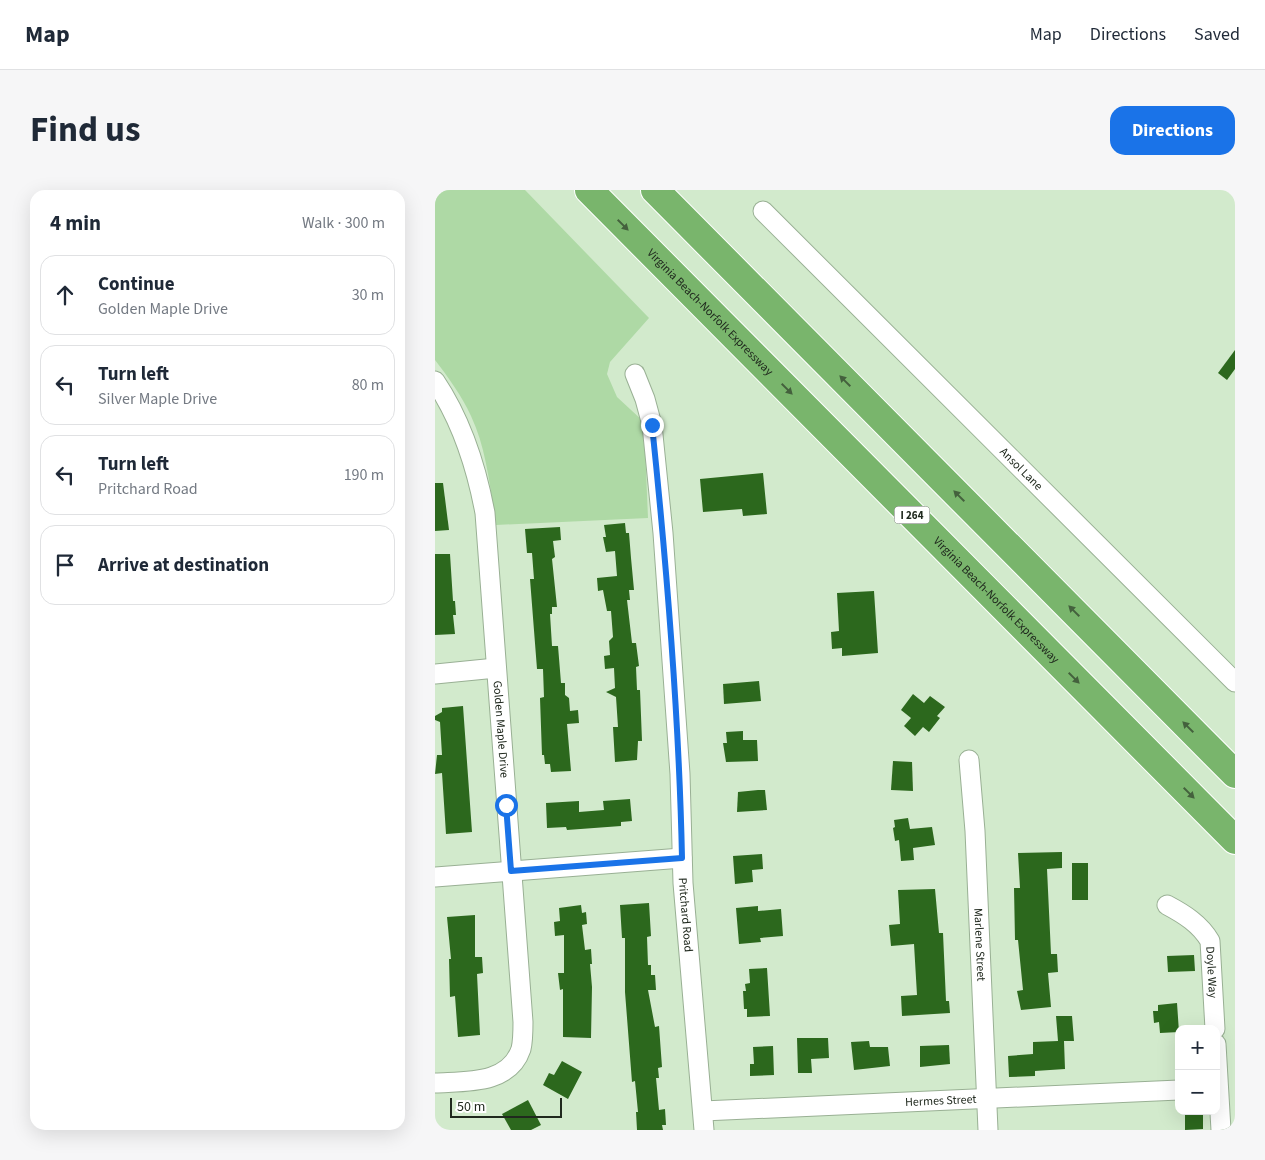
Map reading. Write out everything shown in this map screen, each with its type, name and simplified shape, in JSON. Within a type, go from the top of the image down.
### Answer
[{"type":"highway","name":"Virginia Beach-Norfolk Expressway","points":[[589,190],[1235,840]]},
{"type":"highway","points":[[655,190],[1235,774]]},
{"type":"street","name":"Ansol Lane","points":[[763,211],[1235,682]]},
{"type":"street","name":"Pritchard Road","points":[[635,374],[645,399],[652,425],[663,533],[680,774],[682,858],[704,1121]]},
{"type":"street","name":"Golden Maple Drive","points":[[435,380],[458,421],[479,481],[485,513],[523,1022],[521,1047],[511,1065],[499,1075],[485,1080],[435,1084]]},
{"type":"street","points":[[435,674],[496,668]]},
{"type":"street","name":"Marlene Street","points":[[969,760],[975,832],[988,1130]]},
{"type":"street","points":[[435,877],[682,858]]},
{"type":"street","name":"Doyle Way","points":[[1167,905],[1183,913],[1204,930],[1210,941],[1215,1025]]},
{"type":"street","name":"Hermes Street","points":[[704,1121],[986,1098],[1175,1090]]},
{"type":"street","points":[[1220,1115],[1221,1130]]},
{"type":"green space","points":[[435,190],[525,190],[649,318],[610,362],[607,374],[617,397],[644,422],[648,518],[496,525],[481,442],[459,394],[435,360]]},
{"type":"building","points":[[1235,350],[1235,369],[1227,380],[1218,373]]},
{"type":"building","points":[[763,473],[767,514],[743,516],[742,509],[703,512],[700,479]]},
{"type":"building","points":[[435,483],[443,483],[449,530],[435,531]]},
{"type":"building","points":[[625,523],[626,533],[629,533],[634,590],[629,590],[630,600],[627,600],[632,643],[636,643],[639,666],[636,667],[637,690],[640,690],[642,741],[638,741],[637,760],[615,762],[613,727],[618,727],[616,697],[606,692],[615,688],[614,668],[605,669],[604,656],[610,655],[609,641],[613,637],[611,611],[607,611],[603,590],[598,591],[597,578],[617,576],[615,551],[606,552],[603,537],[606,537],[604,525]]},
{"type":"building","points":[[560,527],[561,540],[553,541],[555,557],[552,559],[557,607],[552,607],[552,614],[550,614],[552,646],[558,646],[561,683],[565,683],[565,695],[569,698],[570,711],[578,710],[579,723],[567,724],[571,771],[551,772],[550,764],[545,764],[544,755],[542,755],[540,698],[544,697],[543,669],[537,669],[530,579],[534,579],[532,553],[527,553],[525,529]]},
{"type":"building","points":[[435,554],[450,554],[453,601],[455,601],[456,615],[453,615],[455,634],[435,635]]},
{"type":"building","points":[[874,591],[878,653],[842,656],[842,648],[832,649],[831,632],[839,631],[837,593]]},
{"type":"building","points":[[759,681],[761,701],[724,704],[723,684]]},
{"type":"building","points":[[913,694],[924,703],[930,696],[945,707],[937,716],[940,718],[929,732],[923,727],[915,736],[904,726],[911,718],[901,710]]},
{"type":"building","points":[[463,706],[472,832],[446,834],[442,773],[435,774],[437,755],[442,755],[440,722],[435,720],[435,716],[442,712],[442,708]]},
{"type":"building","points":[[743,731],[743,740],[757,740],[758,761],[726,762],[723,743],[727,743],[726,732]]},
{"type":"building","points":[[893,761],[912,762],[913,791],[891,790]]},
{"type":"building","points":[[765,790],[767,810],[737,812],[738,792]]},
{"type":"building","points":[[630,799],[632,821],[621,822],[621,826],[567,830],[566,827],[547,828],[546,803],[579,801],[579,812],[604,810],[603,801]]},
{"type":"building","points":[[908,818],[910,829],[932,827],[935,845],[913,848],[914,860],[901,861],[899,840],[895,841],[894,820]]},
{"type":"building","points":[[1062,852],[1062,868],[1047,869],[1051,954],[1057,954],[1058,972],[1048,973],[1051,1007],[1021,1010],[1017,991],[1023,990],[1018,940],[1015,940],[1014,888],[1020,888],[1018,853]]},
{"type":"building","points":[[762,854],[763,869],[752,870],[753,882],[735,884],[733,856]]},
{"type":"building","points":[[1072,863],[1088,863],[1088,900],[1072,900]]},
{"type":"building","points":[[935,889],[939,933],[943,933],[946,1001],[949,1001],[950,1013],[902,1016],[901,996],[917,995],[914,944],[891,946],[889,925],[900,924],[898,890]]},
{"type":"building","points":[[649,903],[651,936],[647,937],[648,965],[651,965],[651,975],[655,975],[656,990],[648,990],[655,1027],[659,1026],[662,1067],[658,1068],[659,1078],[656,1078],[659,1110],[665,1109],[666,1125],[662,1125],[663,1130],[637,1130],[636,1112],[638,1112],[635,1081],[632,1082],[625,992],[625,938],[622,938],[620,905]]},
{"type":"building","points":[[581,905],[582,913],[586,912],[587,924],[582,925],[585,950],[591,949],[591,1038],[563,1037],[563,989],[560,990],[558,973],[564,973],[564,935],[555,936],[554,922],[560,921],[559,908]]},
{"type":"building","points":[[758,906],[758,911],[781,909],[783,936],[760,938],[761,942],[739,944],[736,908]]},
{"type":"building","points":[[475,915],[475,957],[482,957],[483,973],[477,974],[480,1035],[458,1037],[455,996],[450,997],[449,959],[451,959],[447,917]]},
{"type":"building","points":[[1194,955],[1195,971],[1168,972],[1167,956]]},
{"type":"building","points":[[767,968],[770,1016],[747,1017],[747,1009],[744,1009],[743,991],[746,991],[745,984],[750,983],[749,969]]},
{"type":"building","points":[[1177,1003],[1179,1025],[1175,1025],[1175,1032],[1160,1033],[1159,1022],[1154,1023],[1153,1011],[1158,1011],[1158,1005]]},
{"type":"building","points":[[1056,1016],[1072,1016],[1074,1041],[1064,1041],[1065,1069],[1035,1071],[1035,1076],[1009,1077],[1008,1056],[1033,1054],[1033,1042],[1058,1041]]},
{"type":"building","points":[[797,1038],[828,1038],[829,1058],[811,1059],[812,1073],[798,1073]]},
{"type":"building","points":[[869,1041],[870,1047],[888,1047],[890,1066],[854,1070],[851,1042]]},
{"type":"building","points":[[949,1045],[950,1064],[920,1067],[920,1046]]},
{"type":"building","points":[[773,1046],[774,1075],[750,1076],[750,1064],[754,1064],[753,1047]]},
{"type":"building","points":[[562,1061],[582,1072],[568,1099],[543,1085],[549,1073],[554,1075]]},
{"type":"building","points":[[528,1100],[541,1125],[531,1130],[511,1130],[502,1114]]},
{"type":"building","points":[[1185,1115],[1203,1115],[1203,1129],[1185,1130]]},
{"type":"route","points":[[506,805],[511,871],[682,858],[680,774],[670,629],[652,425]]}]
